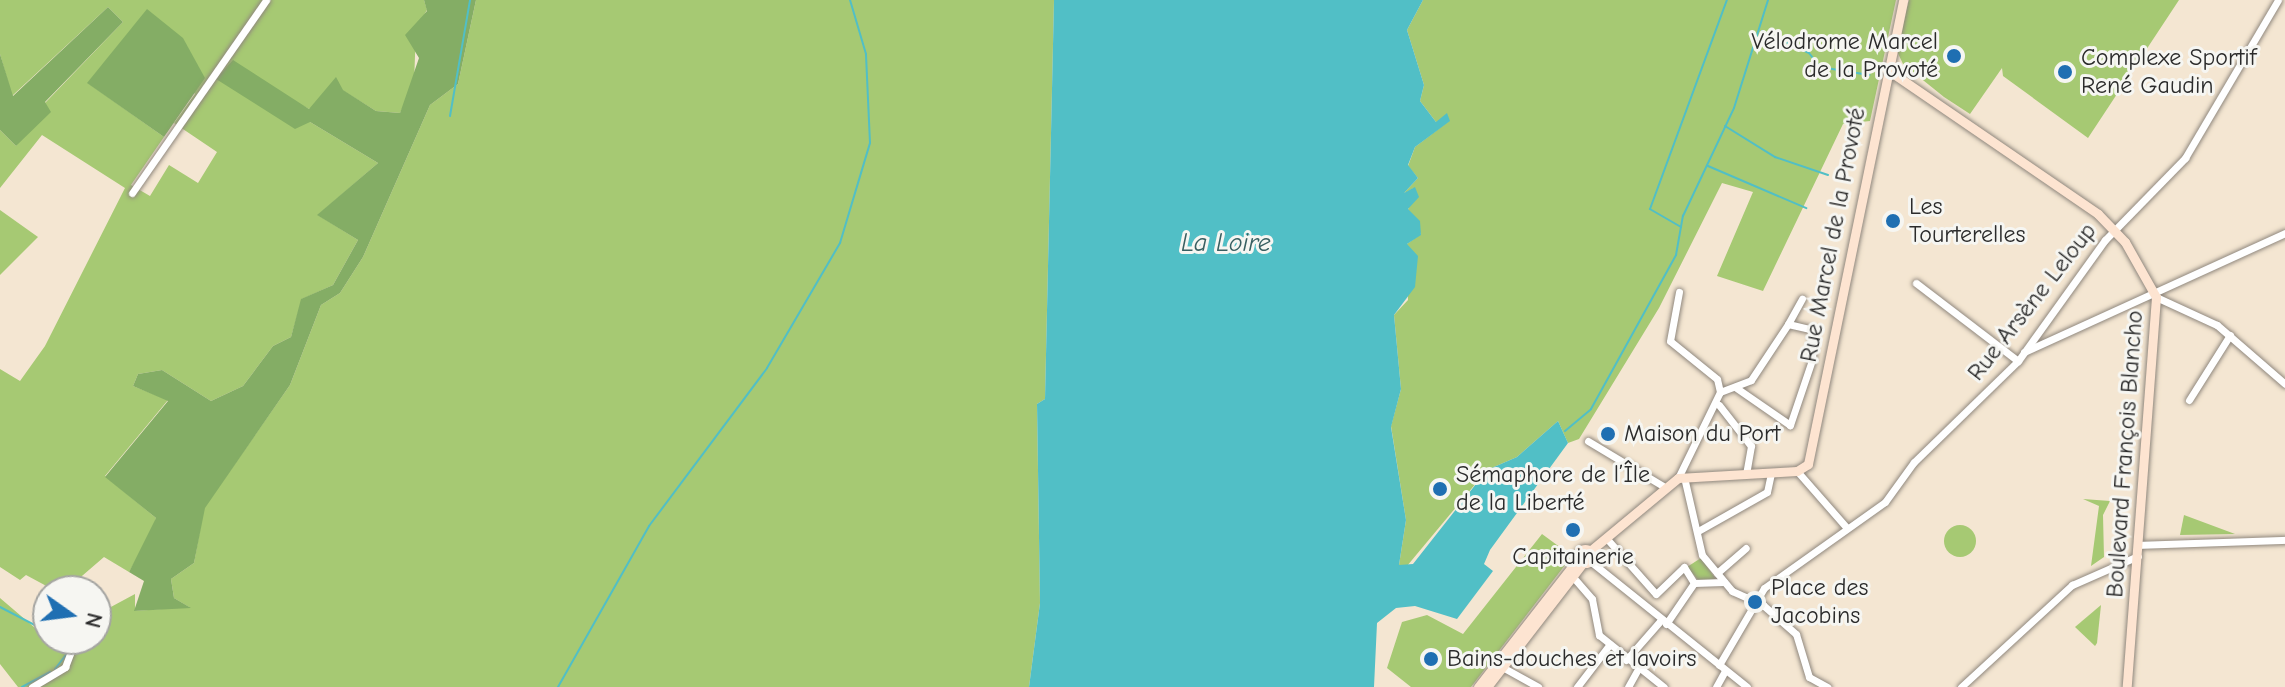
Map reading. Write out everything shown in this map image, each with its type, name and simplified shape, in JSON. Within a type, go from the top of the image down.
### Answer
[{"type":"main road","name":"Rue Marcel de la Provoté","points":[[1797,471],[1808,464],[1821,428],[1885,68],[1903,0]]},
{"type":"main road","name":"Boulevard François Blancho","points":[[1885,68],[2115,229],[2156,297],[2127,687]]},
{"type":"main road","points":[[1478,687],[1586,559],[1660,489],[1683,477],[1797,471]]},
{"type":"main road","points":[[1487,687],[1586,559]]},
{"type":"street","points":[[132,193],[266,0]]},
{"type":"street","name":"Rue Arsène Leloup","points":[[1754,601],[1846,527],[1885,502],[1930,445],[2018,361],[2115,229],[2185,158],[2278,0]]},
{"type":"street","points":[[2024,352],[2156,297],[2285,233]]},
{"type":"street","points":[[1916,283],[2018,361]]},
{"type":"street","points":[[1679,292],[1670,341],[1717,379],[1720,392],[1719,405],[1683,477],[1705,559],[1724,582],[1796,634],[1809,677],[1827,687]]},
{"type":"street","points":[[2156,297],[2230,335],[2284,380]]},
{"type":"street","points":[[1720,392],[1735,387],[1761,370],[1802,299]]},
{"type":"street","points":[[1735,387],[1790,425],[1815,336],[1810,326],[1788,324]]},
{"type":"street","points":[[2189,400],[2230,335]]},
{"type":"street","points":[[1719,405],[1751,446],[1746,474]]},
{"type":"street","points":[[1588,441],[1660,489]]},
{"type":"street","points":[[1797,471],[1846,527]]},
{"type":"street","points":[[1698,531],[1767,492],[1771,473]]},
{"type":"street","points":[[1961,687],[2072,585],[2138,550],[2285,540]]},
{"type":"street","points":[[1605,542],[1656,594],[1684,567],[1694,583]]},
{"type":"street","points":[[1717,573],[1746,548]]},
{"type":"street","points":[[1586,559],[1747,687]]},
{"type":"street","points":[[1573,577],[1589,593],[1599,635],[1628,662],[1664,687]]},
{"type":"street","points":[[1694,583],[1724,582]]},
{"type":"street","points":[[1628,662],[1694,583]]},
{"type":"street","points":[[1716,687],[1754,601]]},
{"type":"street","points":[[1577,687],[1610,644]]},
{"type":"street","points":[[32,687],[65,667],[70,655]]},
{"type":"street","points":[[1504,668],[1538,687]]},
{"type":"street","points":[[1628,687],[1638,669]]},
{"type":"street","points":[[1967,687],[1978,670]]},
{"type":"street","points":[[1801,687],[1809,677]]},
{"type":"green space","points":[[0,0],[424,0],[427,10],[416,28],[414,84],[400,113],[376,111],[342,90],[309,109],[290,99],[310,122],[378,163],[318,215],[358,240],[333,285],[302,299],[291,337],[273,346],[243,386],[211,401],[162,370],[138,374],[133,386],[168,400],[105,476],[156,518],[153,530],[129,572],[104,557],[83,575],[32,575],[32,578],[26,575],[20,580],[0,567],[0,369],[20,381],[45,346],[125,188],[42,135],[0,188],[0,130],[16,146],[45,103],[123,22],[108,7],[12,96],[0,54]],"holes":[[[137,24],[195,94],[174,123],[217,152],[198,183],[169,165],[150,196],[131,185],[164,137],[88,83]]]},
{"type":"green space","points":[[424,0],[476,0],[458,84],[430,105],[363,257],[340,293],[321,305],[290,385],[205,508],[194,563],[171,579],[174,598],[191,608],[134,611],[144,581],[129,572],[156,518],[105,477],[168,401],[133,386],[138,374],[162,370],[211,401],[243,386],[273,346],[291,337],[301,299],[333,285],[358,240],[317,215],[378,163],[310,122],[295,129],[216,79],[233,60],[309,109],[336,77],[343,90],[376,111],[400,113],[419,58],[405,35],[427,11]]},
{"type":"green space","points":[[476,0],[1054,0],[1045,399],[1037,404],[1040,603],[1029,687],[18,687],[0,664],[0,598],[32,625],[32,655],[112,655],[112,606],[135,594],[135,611],[189,607],[174,598],[171,579],[194,563],[204,508],[290,385],[321,305],[340,293],[363,257],[430,105],[458,84]]},
{"type":"green space","points":[[1423,0],[1896,0],[1870,121],[1843,124],[1763,291],[1717,276],[1753,192],[1722,183],[1659,308],[1579,439],[1568,443],[1558,421],[1517,457],[1487,470],[1407,566],[1399,565],[1406,520],[1391,426],[1401,389],[1394,315],[1408,300],[1407,244],[1421,234],[1408,210],[1414,188],[1403,194],[1418,178],[1408,166],[1415,147],[1449,121],[1436,122],[1420,101],[1424,85],[1407,30]]},
{"type":"green space","points":[[1909,0],[2179,0],[2088,138],[2003,76],[2002,68],[1970,114],[1944,97],[1903,64],[1895,47]]},
{"type":"green space","points":[[108,7],[123,22],[45,102],[51,112],[16,146],[0,130],[0,54],[13,96]]},
{"type":"green space","points":[[147,9],[183,38],[205,78],[164,137],[87,83]]},
{"type":"green space","points":[[0,210],[38,237],[0,275]]},
{"type":"green space","points":[[2083,499],[2110,501],[2103,515],[2104,557],[2091,566],[2099,506]]},
{"type":"green space","points":[[2184,515],[2227,531],[2235,534],[2180,535]]},
{"type":"green space","points":[[1960,525],[1971,530],[1976,541],[1971,552],[1960,557],[1949,552],[1944,541],[1949,530]]},
{"type":"green space","points":[[1542,534],[1572,556],[1471,687],[1411,687],[1387,668],[1402,622],[1427,615],[1463,634]]},
{"type":"green space","points":[[1701,558],[1714,581],[1700,582],[1687,567]]},
{"type":"green space","points":[[2101,605],[2097,643],[2095,646],[2075,627]]},
{"type":"water","name":"La Loire","points":[[1054,0],[1423,0],[1407,30],[1424,85],[1420,101],[1436,122],[1447,113],[1450,121],[1415,147],[1408,165],[1418,178],[1404,193],[1415,187],[1419,197],[1408,209],[1420,221],[1421,235],[1407,244],[1418,256],[1415,287],[1394,315],[1401,389],[1391,427],[1406,520],[1399,565],[1413,564],[1487,470],[1517,457],[1558,421],[1568,443],[1490,550],[1484,564],[1493,571],[1457,619],[1415,606],[1396,608],[1377,623],[1374,687],[1029,687],[1040,603],[1037,404],[1045,399]]},
{"type":"waterway","points":[[450,116],[470,0]]},
{"type":"waterway","points":[[558,687],[649,526],[767,368],[840,243],[870,143],[866,54],[850,0]]},
{"type":"waterway","points":[[1681,227],[1650,209],[1727,0]]},
{"type":"waterway","points":[[1565,431],[1591,409],[1676,255],[1683,216],[1734,108],[1768,0]]},
{"type":"waterway","points":[[1762,31],[1809,53],[1820,67],[1869,75]]},
{"type":"waterway","points":[[1725,126],[1775,157],[1828,175]]},
{"type":"waterway","points":[[1708,166],[1806,208]]},
{"type":"waterway","points":[[0,607],[32,624]]},
{"type":"waterway","points":[[55,669],[66,655]]},
{"type":"waterway","points":[[22,687],[50,672]]},
{"type":"place","name":"Vélodrome Marcel de la Provoté","points":[[1954,56]]},
{"type":"place","name":"Complexe Sportif René Gaudin","points":[[2065,72]]},
{"type":"place","name":"Les Tourterelles","points":[[1893,221]]},
{"type":"place","name":"Maison du Port","points":[[1608,434]]},
{"type":"place","name":"Sémaphore de l’Île de la Liberté","points":[[1440,489]]},
{"type":"place","name":"Capitainerie","points":[[1573,530]]},
{"type":"place","name":"Place des Jacobins","points":[[1755,602]]},
{"type":"place","name":"Bains-douches et lavoirs","points":[[1431,659]]}]
